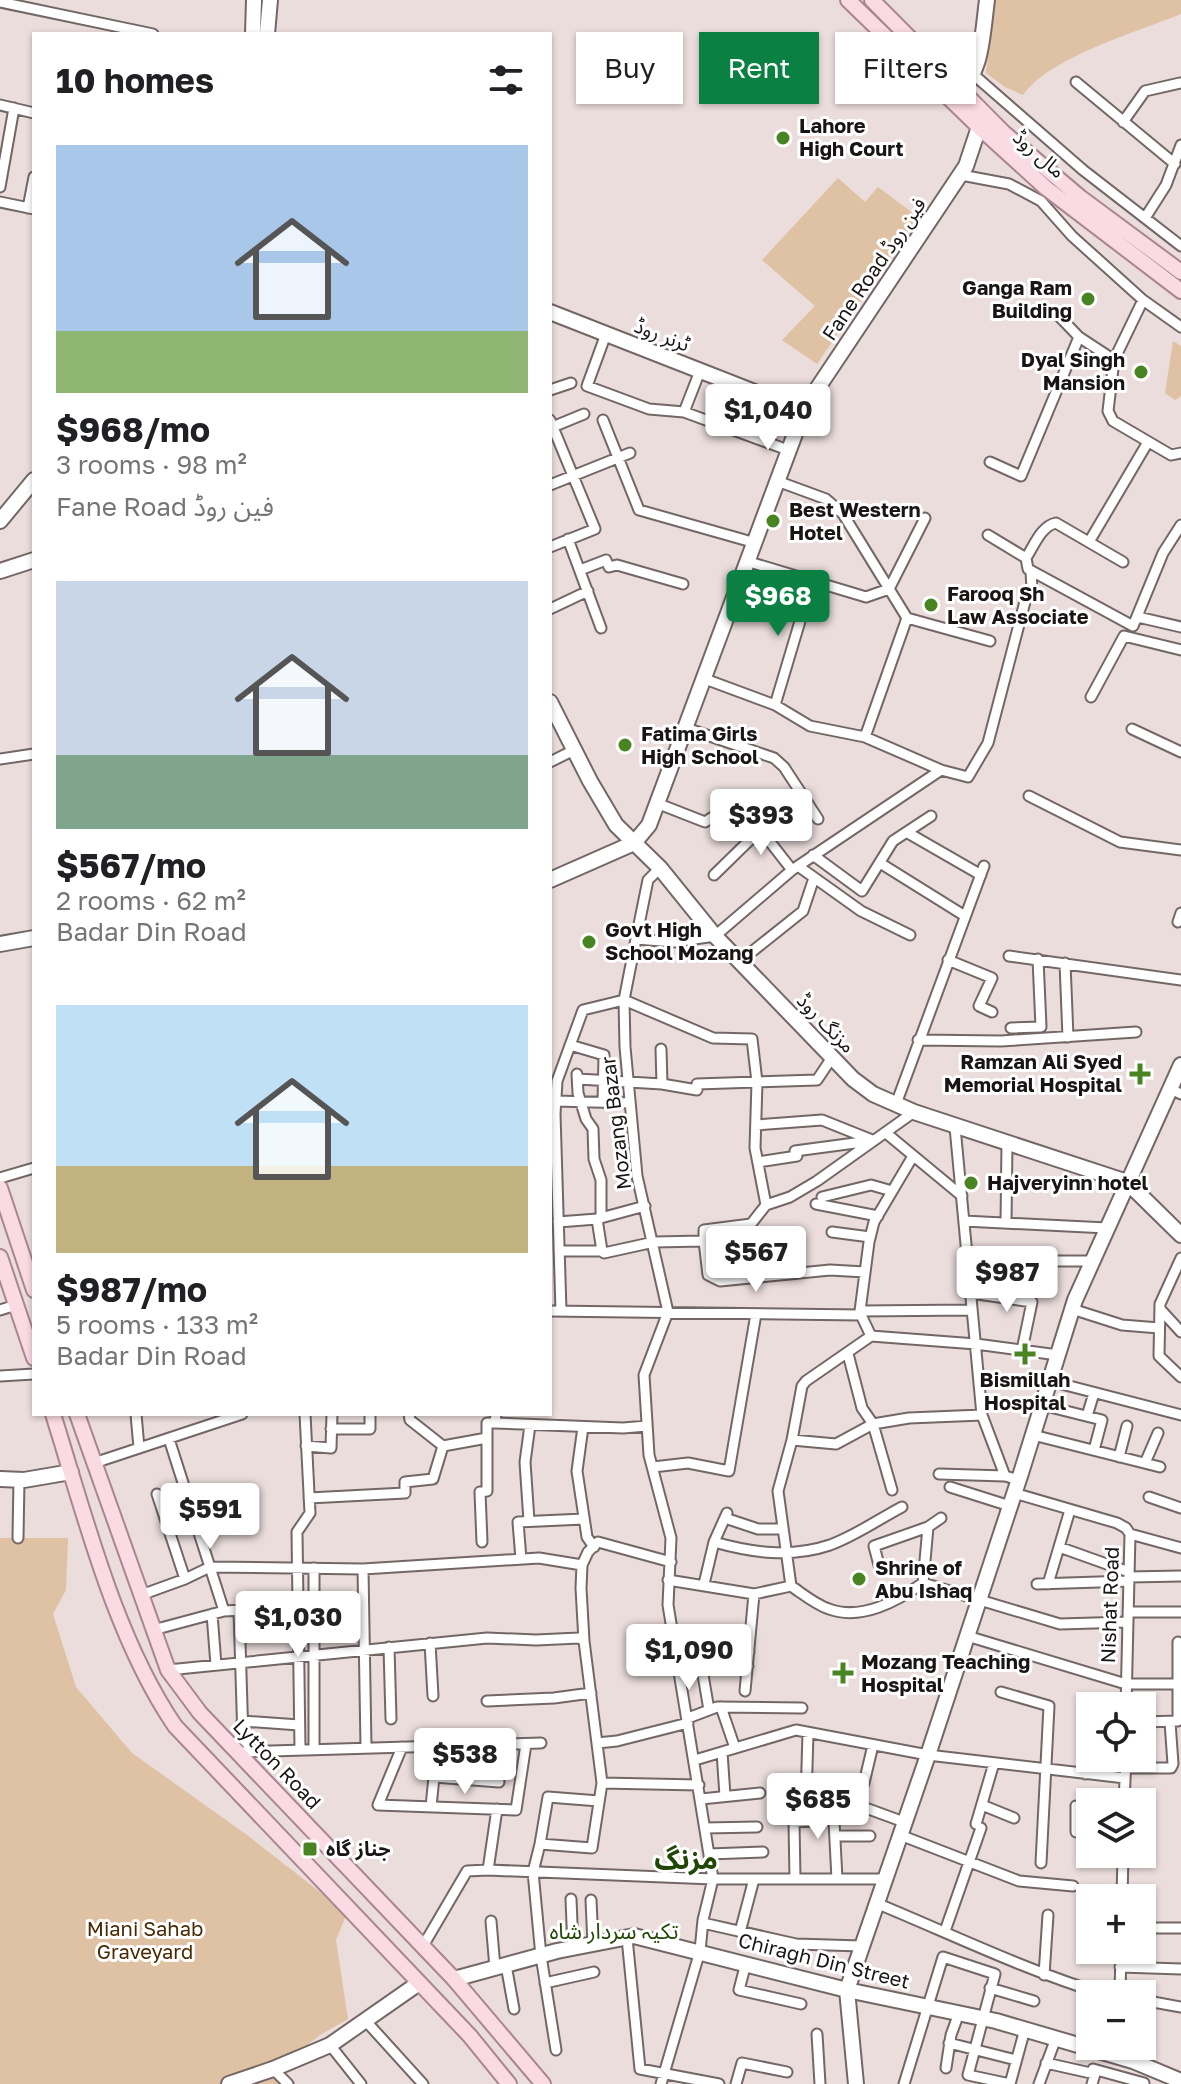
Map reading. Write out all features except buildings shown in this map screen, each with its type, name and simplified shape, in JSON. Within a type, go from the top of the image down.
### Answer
[{"type":"main road","name":"مال روڈ","points":[[848,0],[884,32]]},
{"type":"main road","name":"مال روڈ","points":[[872,0],[900,32]]},
{"type":"main road","name":"مال روڈ","points":[[964,104],[1044,194],[1181,291]]},
{"type":"main road","name":"مال روڈ","points":[[983,122],[1181,272]]},
{"type":"main road","points":[[0,1188],[32,1284]]},
{"type":"main road","points":[[1,1261],[32,1352]]},
{"type":"main road","points":[[54,1416],[136,1659],[161,1706],[197,1752],[470,2036],[509,2084]]},
{"type":"main road","name":"Lytton Road","points":[[78,1416],[168,1670],[192,1704],[454,1979],[543,2084]]},
{"type":"main road","points":[[136,1659],[161,1651]]},
{"type":"street","points":[[253,32],[254,0]]},
{"type":"street","points":[[267,32],[270,0]]},
{"type":"street","points":[[976,67],[987,0]]},
{"type":"street","points":[[0,2],[143,32]]},
{"type":"street","points":[[976,77],[1083,170],[1181,246]]},
{"type":"street","points":[[1076,82],[1175,164]]},
{"type":"street","points":[[1123,122],[1145,91],[1180,83]]},
{"type":"street","points":[[0,105],[32,112]]},
{"type":"street","points":[[0,181],[5,130],[14,108]]},
{"type":"street","name":"Fane Road فین روڈ","points":[[634,843],[649,825],[659,804],[752,542],[803,411],[961,175],[983,122]]},
{"type":"street","points":[[1145,218],[1166,185],[1181,145]]},
{"type":"street","points":[[961,175],[1044,194],[1072,236],[1143,300],[1181,327]]},
{"type":"street","points":[[0,202],[31,208]]},
{"type":"street","points":[[1143,300],[1114,360],[1108,411],[1113,421],[1148,442],[1171,455],[1181,453]]},
{"type":"street","name":"ٹرنر روڈ","points":[[552,313],[803,411]]},
{"type":"street","points":[[1056,313],[1079,337],[1114,360]]},
{"type":"street","points":[[606,334],[587,386],[649,409],[684,412],[788,450]]},
{"type":"street","points":[[990,462],[1021,476],[1079,337]]},
{"type":"street","points":[[684,412],[700,371]]},
{"type":"street","points":[[552,389],[571,383]]},
{"type":"street","points":[[552,425],[584,414]]},
{"type":"street","points":[[603,420],[639,510],[752,542]]},
{"type":"street","points":[[552,427],[595,529],[552,546]]},
{"type":"street","points":[[1089,542],[1148,442]]},
{"type":"street","points":[[552,484],[630,453]]},
{"type":"street","points":[[777,481],[826,499],[834,505],[855,532],[907,618],[990,641]]},
{"type":"street","points":[[0,521],[32,482]]},
{"type":"street","points":[[746,561],[866,597],[889,589],[925,518]]},
{"type":"street","points":[[705,679],[775,705],[810,726],[865,737],[941,770],[968,777],[988,743],[1027,594],[1032,589],[1029,566],[1049,525],[1056,523],[1123,562]]},
{"type":"street","points":[[988,535],[1029,566],[1133,626],[1163,553],[1177,540],[1181,525]]},
{"type":"street","points":[[568,539],[601,628]]},
{"type":"street","points":[[580,570],[606,560],[609,567],[617,565],[683,584]]},
{"type":"street","points":[[0,571],[32,561]]},
{"type":"street","points":[[775,705],[812,581]]},
{"type":"street","points":[[552,608],[588,591]]},
{"type":"street","points":[[1138,617],[1181,627]]},
{"type":"street","points":[[865,737],[907,618]]},
{"type":"street","points":[[1091,697],[1124,636],[1181,650]]},
{"type":"street","name":"مزنگ روڈ","points":[[552,706],[610,817],[660,868],[715,936],[831,1059],[873,1094],[914,1112],[1127,1182],[1181,1235]]},
{"type":"street","points":[[686,728],[774,758],[784,767],[818,819]]},
{"type":"street","points":[[1132,729],[1181,752]]},
{"type":"street","points":[[552,761],[574,750]]},
{"type":"street","points":[[0,759],[32,754]]},
{"type":"street","points":[[636,939],[674,942],[715,936],[795,868],[941,770]]},
{"type":"street","points":[[1029,796],[1120,842],[1181,850]]},
{"type":"street","points":[[659,804],[705,822],[722,811]]},
{"type":"street","points":[[813,855],[862,891],[893,841],[931,816]]},
{"type":"street","points":[[714,875],[758,827],[795,868],[861,911],[910,935]]},
{"type":"street","points":[[896,1104],[983,870],[908,833]]},
{"type":"street","points":[[552,879],[634,843]]},
{"type":"street","points":[[880,863],[965,916]]},
{"type":"street","name":"Mozang Bazar","points":[[660,868],[648,880],[624,1000],[637,1176],[668,1312]]},
{"type":"street","points":[[739,962],[803,911],[814,878]]},
{"type":"street","points":[[0,944],[32,938]]},
{"type":"street","points":[[1009,956],[1181,980]]},
{"type":"street","points":[[1011,1028],[1041,1027],[1038,959]]},
{"type":"street","points":[[948,960],[992,978],[979,1006],[992,1012]]},
{"type":"street","points":[[1065,963],[1068,1037]]},
{"type":"street","points":[[561,1311],[559,1251],[554,1232],[558,1222],[552,1114],[557,1081],[583,1010],[624,1000],[713,1038],[752,1039],[757,1082],[758,1162],[766,1205]]},
{"type":"street","points":[[918,1040],[1001,1041],[1136,1032]]},
{"type":"street","points":[[570,1045],[604,1055],[603,1102]]},
{"type":"street","points":[[661,1049],[662,1084]]},
{"type":"street","points":[[602,1251],[599,1218],[601,1180],[594,1159],[593,1129],[586,1119],[578,1093],[577,1076],[697,1090],[697,1084],[817,1080],[831,1059]]},
{"type":"street","points":[[856,2084],[847,1990],[861,1946],[928,1755],[1072,1309],[1127,1182],[1175,1092],[1181,1065]]},
{"type":"street","points":[[556,1101],[630,1103]]},
{"type":"street","points":[[865,1272],[830,1270],[720,1281],[708,1275],[704,1230],[751,1224],[766,1205],[790,1197],[817,1181],[914,1112]]},
{"type":"street","points":[[756,1125],[822,1120],[873,1141]]},
{"type":"street","points":[[955,1127],[982,1415],[1012,1489]]},
{"type":"street","points":[[886,1133],[962,1196]]},
{"type":"street","points":[[758,1162],[797,1156],[795,1151],[873,1141]]},
{"type":"street","points":[[1006,1223],[1007,1143]]},
{"type":"street","points":[[913,1156],[878,1216],[870,1237],[860,1311],[972,1310]]},
{"type":"street","points":[[0,1178],[32,1169]]},
{"type":"street","points":[[878,1216],[819,1200],[871,1185],[892,1191]]},
{"type":"street","points":[[558,1222],[599,1218],[645,1206]]},
{"type":"street","points":[[964,1221],[1107,1228]]},
{"type":"street","points":[[832,1232],[870,1237]]},
{"type":"street","points":[[559,1251],[604,1253],[654,1242],[704,1241]]},
{"type":"street","points":[[1181,1258],[1160,1304],[1159,1328],[1159,1356],[1181,1377]]},
{"type":"street","points":[[968,1261],[1092,1261]]},
{"type":"street","points":[[971,1293],[1032,1302],[1022,1350]]},
{"type":"street","points":[[0,1310],[16,1305]]},
{"type":"street","points":[[1072,1309],[1122,1325],[1159,1328]]},
{"type":"street","points":[[1160,1309],[1181,1332]]},
{"type":"street","points":[[552,1311],[861,1315],[871,1336]]},
{"type":"street","points":[[661,2084],[700,1951],[713,1879],[668,1605],[671,1538],[653,1467],[647,1426],[644,1375],[668,1312]]},
{"type":"street","points":[[653,1467],[688,1463],[729,1471],[756,1314]]},
{"type":"street","points":[[791,1586],[778,1491],[802,1386],[806,1381],[871,1336],[976,1344],[1058,1355]]},
{"type":"street","points":[[848,1354],[862,1408],[873,1424],[892,1490]]},
{"type":"street","points":[[0,1376],[32,1374]]},
{"type":"street","points":[[1050,1381],[1181,1415]]},
{"type":"street","points":[[1087,1416],[1094,1393]]},
{"type":"street","points":[[1042,1405],[1102,1420],[1094,1450]]},
{"type":"street","points":[[792,1440],[836,1444],[873,1424],[909,1418],[982,1415]]},
{"type":"street","points":[[136,1416],[139,1448]]},
{"type":"street","points":[[94,1463],[236,1416]]},
{"type":"street","points":[[300,1749],[297,1532],[310,1513],[305,1416]]},
{"type":"street","points":[[306,1446],[331,1448],[332,1416]]},
{"type":"street","points":[[331,1429],[370,1429],[370,1416]]},
{"type":"street","points":[[409,1416],[410,1420],[443,1446],[487,1438]]},
{"type":"street","points":[[482,1542],[480,1492],[487,1491],[487,1423],[495,1419],[530,1425],[647,1426]]},
{"type":"street","points":[[529,1521],[525,1462],[530,1425]]},
{"type":"street","points":[[1119,1457],[1127,1426]]},
{"type":"street","points":[[583,1427],[577,1471],[587,1537],[594,1547]]},
{"type":"street","points":[[1145,1463],[1158,1433]]},
{"type":"street","points":[[1033,1435],[1160,1467]]},
{"type":"street","points":[[169,1439],[224,1611]]},
{"type":"street","points":[[309,1498],[405,1493],[405,1482],[433,1479],[443,1446]]},
{"type":"street","points":[[0,1479],[19,1480],[71,1472]]},
{"type":"street","points":[[939,1474],[1012,1489]]},
{"type":"street","points":[[18,1538],[19,1480]]},
{"type":"street","points":[[950,1487],[1012,1489]]},
{"type":"street","name":"Nishat Road","points":[[1012,1489],[1117,1523],[1130,1534],[1126,1692]]},
{"type":"street","points":[[157,1494],[185,1579]]},
{"type":"street","points":[[1149,1497],[1181,1508]]},
{"type":"street","points":[[714,1542],[749,1552],[787,1553],[831,1545],[902,1507]]},
{"type":"street","points":[[1070,1510],[1059,1547],[1042,1584],[1181,1576]]},
{"type":"street","points":[[704,1584],[714,1542],[726,1516],[758,1529],[783,1529]]},
{"type":"street","points":[[879,1565],[874,1546],[928,1527],[941,1518]]},
{"type":"street","points":[[521,1559],[518,1522],[584,1519]]},
{"type":"street","points":[[923,1583],[928,1527]]},
{"type":"street","points":[[1130,1534],[1181,1548]]},
{"type":"street","points":[[540,1844],[592,1848],[602,1783],[584,1641],[582,1565],[598,1542],[671,1562]]},
{"type":"street","points":[[1059,1547],[1129,1577]]},
{"type":"street","points":[[141,1595],[210,1567],[363,1569],[539,1558],[582,1565]]},
{"type":"street","points":[[314,1568],[314,1749]]},
{"type":"street","points":[[363,1569],[366,1747]]},
{"type":"street","points":[[668,1580],[754,1594],[791,1586],[829,1609],[856,1612],[879,1607],[923,1583],[1060,1624],[1181,1612]]},
{"type":"street","points":[[745,1691],[754,1594]]},
{"type":"street","points":[[153,1630],[224,1611],[297,1607]]},
{"type":"street","points":[[239,1610],[243,1739],[254,1751]]},
{"type":"street","points":[[212,1614],[216,1665]]},
{"type":"street","points":[[967,1636],[1126,1684],[1178,1684]]},
{"type":"street","points":[[168,1670],[487,1638],[579,1638],[584,1641]]},
{"type":"street","points":[[1156,1722],[1178,1721],[1178,1642]]},
{"type":"street","points":[[430,1643],[433,1696]]},
{"type":"street","points":[[675,1647],[720,1645],[749,1652]]},
{"type":"street","points":[[389,1647],[391,1719]]},
{"type":"street","points":[[680,1670],[748,1666]]},
{"type":"street","points":[[702,1669],[709,1710]]},
{"type":"street","points":[[1001,1692],[1049,1706],[1041,1863]]},
{"type":"street","points":[[487,1701],[591,1693]]},
{"type":"street","points":[[597,1743],[617,1741],[721,1707],[802,1708]]},
{"type":"street","points":[[721,1707],[735,1748]]},
{"type":"street","points":[[242,1721],[299,1725]]},
{"type":"street","points":[[1156,1768],[1171,1768],[1173,1764],[1170,1722]]},
{"type":"street","points":[[695,1760],[796,1730],[928,1755],[1085,1774],[1098,1772]]},
{"type":"street","points":[[808,1733],[806,1801],[852,1803],[969,1862],[1019,1881],[1073,1886]]},
{"type":"street","points":[[238,1752],[541,1743]]},
{"type":"street","points":[[402,1747],[378,1805],[516,1810],[526,1744]]},
{"type":"street","points":[[864,1783],[873,1745]]},
{"type":"street","points":[[431,1807],[437,1746]]},
{"type":"street","points":[[722,1752],[725,1796]]},
{"type":"street","points":[[945,1931],[969,1862],[994,1763]]},
{"type":"street","points":[[434,1777],[499,1782]]},
{"type":"street","points":[[602,1783],[699,1785]]},
{"type":"street","points":[[701,1799],[760,1793]]},
{"type":"street","points":[[556,2050],[541,1956],[533,1872],[548,1797],[599,1801]]},
{"type":"street","points":[[833,1802],[837,1879]]},
{"type":"street","points":[[982,1805],[1014,1818]]},
{"type":"street","points":[[488,1870],[497,1809]]},
{"type":"street","points":[[795,1879],[794,1822],[813,1821]]},
{"type":"street","points":[[705,1828],[757,1827]]},
{"type":"street","points":[[835,1836],[870,1836]]},
{"type":"street","points":[[709,1854],[763,1852]]},
{"type":"street","points":[[423,1946],[467,1871],[713,1879],[884,1879]]},
{"type":"street","points":[[740,1932],[754,1879]]},
{"type":"street","points":[[571,1899],[573,1948]]},
{"type":"street","points":[[591,1900],[593,1944]]},
{"type":"street","points":[[876,1903],[1044,1975],[1076,1985]]},
{"type":"street","points":[[1044,1975],[1048,1915]]},
{"type":"street","points":[[491,1921],[500,1967],[514,2009]]},
{"type":"street","points":[[703,1923],[796,1944],[861,1946]]},
{"type":"street","points":[[1156,1928],[1181,1928]]},
{"type":"street","name":"Chiragh Din Street","points":[[454,1979],[573,1948],[634,1936],[847,1990],[981,2018],[1076,2044]]},
{"type":"street","points":[[627,1938],[640,2069],[719,2084]]},
{"type":"street","points":[[904,2084],[943,1957],[995,1974],[968,2075],[1010,2084],[1025,2029]]},
{"type":"street","points":[[746,1963],[739,1990],[801,2004]]},
{"type":"street","points":[[1120,1964],[1120,1980]]},
{"type":"street","points":[[1120,1967],[1181,1969]]},
{"type":"street","points":[[545,1983],[594,1972]]},
{"type":"street","points":[[229,2084],[330,2045],[419,1983]]},
{"type":"street","points":[[990,1988],[1034,2001]]},
{"type":"street","points":[[1156,2003],[1181,2007]]},
{"type":"street","points":[[946,2068],[949,2043],[959,2013]]},
{"type":"street","points":[[364,2019],[419,2080],[406,2084]]},
{"type":"street","points":[[817,2034],[820,2084]]},
{"type":"street","points":[[1039,2084],[1056,2038]]},
{"type":"street","points":[[949,2043],[1016,2060]]},
{"type":"street","points":[[330,2045],[361,2084]]},
{"type":"street","name":"Chiragh Din Street","points":[[1124,2060],[1148,2068],[1162,2079],[1180,2080]]},
{"type":"street","points":[[736,2084],[742,2063],[787,2072]]},
{"type":"street","points":[[1046,2063],[1094,2078],[1144,2084],[1148,2068]]},
{"type":"street","points":[[273,2069],[288,2084]]},
{"type":"green space","points":[[994,0],[1181,0],[1181,14],[1073,57],[1036,81],[1023,95],[986,73]]},
{"type":"green space","points":[[838,178],[865,202],[878,187],[918,217],[817,364],[782,340],[815,306],[762,260]]},
{"type":"green space","points":[[1173,341],[1181,346],[1181,396],[1175,400],[1165,393]]},
{"type":"green space","name":"Miani Sahab Graveyard","points":[[0,1538],[68,1538],[66,1590],[53,1614],[76,1687],[132,1753],[247,1835],[347,1913],[336,1940],[348,2019],[320,2035],[277,2069],[280,2084],[0,2084]]},
{"type":"place","name":"Lahore High Court","points":[[783,138]]},
{"type":"place","name":"Ganga Ram Building","points":[[1088,299]]},
{"type":"place","name":"Dyal Singh Mansion","points":[[1141,372]]},
{"type":"place","name":"Best Western Hotel","points":[[773,521]]},
{"type":"place","name":"Farooq Sh Law Associate","points":[[931,605]]},
{"type":"place","name":"Fatima Girls High School","points":[[625,745]]},
{"type":"place","name":"Govt High School Mozang","points":[[589,942]]},
{"type":"place","name":"Ramzan Ali Syed Memorial Hospital","points":[[1140,1074]]},
{"type":"place","name":"Hajveryinn hotel","points":[[971,1183]]},
{"type":"place","name":"Bismillah Hospital","points":[[1025,1354]]},
{"type":"place","name":"Shrine of Abu Ishaq","points":[[859,1579]]},
{"type":"place","name":"Mozang Teaching Hospital","points":[[843,1673]]},
{"type":"place","name":"جناز گاہ","points":[[310,1849]]},
{"type":"district","name":"مزنگ","points":[[686,1859]]},
{"type":"district","name":"تکیہ سردار شاہ","points":[[614,1931]]}]
